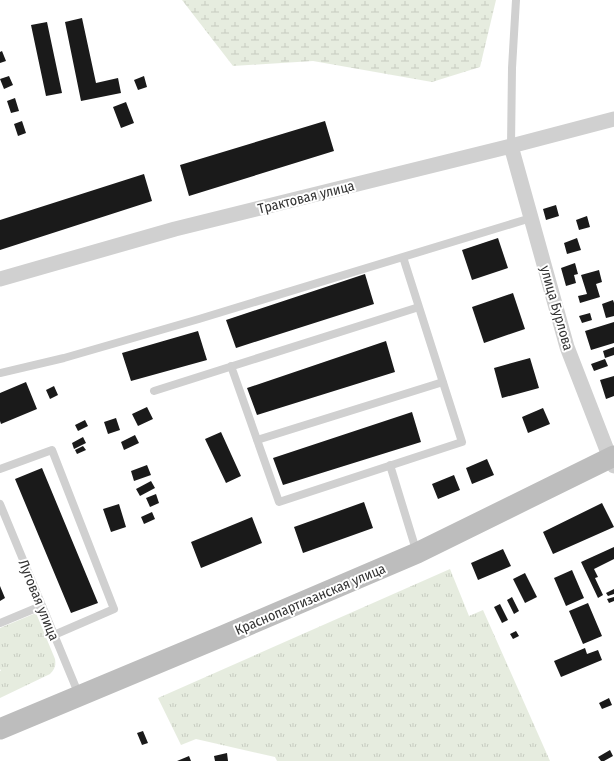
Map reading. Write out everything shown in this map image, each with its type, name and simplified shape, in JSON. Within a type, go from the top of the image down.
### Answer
[{"type":"street","name":"Трактовая улица","points":[[0,279],[175,229],[614,119]]},
{"type":"street","name":"улица Бурлова","points":[[511,146],[567,347],[613,460]]},
{"type":"street","name":"Краснопартизанская улица","points":[[0,729],[225,636],[417,553],[613,460]]},
{"type":"lane","points":[[511,146],[512,68],[516,0]]},
{"type":"lane","points":[[0,373],[64,358],[199,319],[531,218]]},
{"type":"lane","points":[[231,366],[279,502],[462,442],[404,257]]},
{"type":"lane","points":[[154,391],[419,307]]},
{"type":"lane","points":[[257,440],[443,382]]},
{"type":"lane","points":[[0,469],[52,450],[114,609],[54,635]]},
{"type":"lane","points":[[390,466],[417,553]]},
{"type":"lane","name":"Луговая улица","points":[[0,504],[41,606],[80,696]]},
{"type":"lane","points":[[0,623],[41,606]]},
{"type":"green space","points":[[182,0],[496,0],[480,67],[432,82],[313,61],[233,66]]},
{"type":"green space","points":[[450,569],[469,616],[483,610],[550,761],[277,761],[275,757],[196,739],[181,745],[158,698]]},
{"type":"green space","points":[[36,613],[55,659],[54,669],[50,674],[0,698],[0,628]]},
{"type":"building","points":[[82,18],[96,83],[118,78],[121,93],[81,101],[65,22]]},
{"type":"building","points":[[47,22],[62,93],[46,96],[31,25]]},
{"type":"building","points":[[2,51],[6,61],[0,63],[0,52]]},
{"type":"building","points":[[9,76],[13,85],[4,89],[0,79]]},
{"type":"building","points":[[144,76],[147,87],[138,90],[134,80]]},
{"type":"building","points":[[15,98],[19,111],[11,113],[7,101]]},
{"type":"building","points":[[126,102],[134,123],[121,128],[113,107]]},
{"type":"building","points":[[22,121],[26,133],[18,136],[14,124]]},
{"type":"building","points":[[325,121],[334,151],[189,196],[180,165]]},
{"type":"building","points":[[144,174],[152,201],[0,250],[0,220]]},
{"type":"building","points":[[556,205],[559,216],[546,220],[543,209]]},
{"type":"building","points":[[587,216],[590,227],[579,230],[576,220]]},
{"type":"building","points":[[498,238],[508,268],[472,280],[462,250]]},
{"type":"building","points":[[577,238],[581,250],[567,254],[564,243]]},
{"type":"building","points":[[575,263],[578,274],[574,275],[576,283],[566,286],[561,268]]},
{"type":"building","points":[[599,270],[602,282],[596,284],[600,297],[580,303],[578,296],[587,294],[581,275]]},
{"type":"building","points":[[365,274],[374,304],[236,348],[226,320]]},
{"type":"building","points":[[513,293],[525,329],[484,343],[472,307]]},
{"type":"building","points":[[613,300],[614,316],[606,318],[602,304]]},
{"type":"building","points":[[590,313],[592,320],[582,323],[579,316]]},
{"type":"building","points":[[614,322],[614,343],[591,350],[585,331]]},
{"type":"building","points":[[198,331],[207,360],[131,381],[122,353]]},
{"type":"building","points":[[386,341],[395,372],[257,415],[247,388]]},
{"type":"building","points":[[614,347],[614,355],[605,358],[603,351]]},
{"type":"building","points":[[530,358],[539,388],[502,398],[494,368]]},
{"type":"building","points":[[605,359],[608,366],[594,371],[591,364]]},
{"type":"building","points":[[614,376],[614,396],[606,399],[600,380]]},
{"type":"building","points":[[26,382],[37,409],[1,424],[0,393]]},
{"type":"building","points":[[54,386],[58,395],[50,399],[46,390]]},
{"type":"building","points":[[147,407],[153,419],[138,426],[132,414]]},
{"type":"building","points":[[543,408],[550,424],[528,433],[522,417]]},
{"type":"building","points":[[412,412],[421,442],[283,485],[273,458]]},
{"type":"building","points":[[116,418],[120,430],[108,434],[104,422]]},
{"type":"building","points":[[85,420],[88,426],[78,431],[75,425]]},
{"type":"building","points":[[221,432],[241,476],[226,483],[205,439]]},
{"type":"building","points":[[135,435],[139,443],[124,450],[121,442]]},
{"type":"building","points":[[83,437],[86,443],[74,449],[72,443]]},
{"type":"building","points":[[83,446],[86,450],[77,454],[75,450]]},
{"type":"building","points":[[487,459],[494,475],[472,484],[466,468]]},
{"type":"building","points":[[147,465],[151,475],[134,481],[131,471]]},
{"type":"building","points":[[42,468],[98,603],[71,613],[15,479]]},
{"type":"building","points":[[454,475],[460,490],[438,499],[432,484]]},
{"type":"building","points":[[151,481],[155,488],[140,496],[136,489]]},
{"type":"building","points":[[156,494],[159,503],[150,507],[146,498]]},
{"type":"building","points":[[364,502],[373,528],[303,553],[294,527]]},
{"type":"building","points":[[602,503],[614,527],[553,554],[543,532]]},
{"type":"building","points":[[119,504],[126,527],[111,532],[103,509]]},
{"type":"building","points":[[152,512],[155,519],[144,524],[141,517]]},
{"type":"building","points":[[252,517],[262,543],[201,568],[191,542]]},
{"type":"building","points":[[614,547],[614,559],[594,569],[598,577],[595,578],[603,595],[598,598],[581,562]]},
{"type":"building","points":[[503,549],[511,566],[478,580],[471,563]]},
{"type":"building","points":[[572,570],[584,598],[566,606],[554,578]]},
{"type":"building","points":[[525,573],[537,597],[525,603],[513,579]]},
{"type":"building","points":[[0,586],[5,598],[0,601]]},
{"type":"building","points":[[614,589],[614,594],[608,596],[606,593]]},
{"type":"building","points":[[512,597],[519,611],[514,614],[507,600]]},
{"type":"building","points":[[614,597],[614,601],[609,603],[607,599]]},
{"type":"building","points":[[588,603],[602,636],[583,644],[569,611]]},
{"type":"building","points":[[500,604],[508,620],[502,623],[494,607]]},
{"type":"building","points":[[516,631],[519,636],[513,639],[510,634]]},
{"type":"building","points":[[585,648],[587,654],[598,650],[602,660],[561,677],[554,661]]},
{"type":"building","points":[[609,698],[612,705],[602,709],[599,703]]},
{"type":"building","points":[[143,731],[148,743],[142,745],[137,733]]},
{"type":"building","points":[[610,750],[613,756],[601,761],[598,757]]},
{"type":"building","points":[[227,753],[228,761],[215,761],[214,756]]},
{"type":"building","points":[[189,756],[191,761],[177,761]]}]
